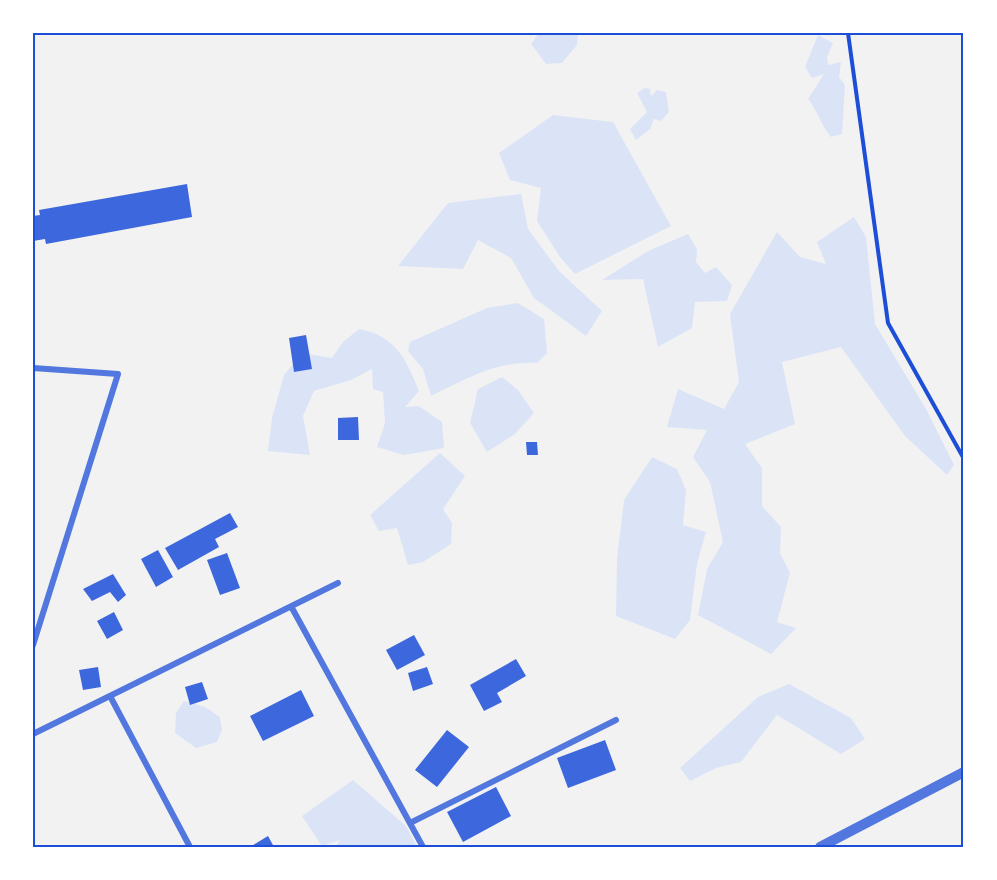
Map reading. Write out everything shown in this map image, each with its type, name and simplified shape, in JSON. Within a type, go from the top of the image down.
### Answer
[{"type":"street","points":[[33,368],[118,374],[33,645]]},
{"type":"street","points":[[33,734],[338,584]]},
{"type":"street","points":[[292,608],[423,847]]},
{"type":"street","points":[[110,696],[190,847]]},
{"type":"street","points":[[410,823],[616,720]]},
{"type":"street","points":[[820,847],[964,772]]},
{"type":"path","points":[[848,33],[888,323],[964,459]]},
{"type":"shaded area","points":[[539,33],[578,33],[577,45],[562,63],[546,64],[531,44]]},
{"type":"shaded area","points":[[818,35],[833,43],[827,57],[828,65],[841,62],[839,77],[845,85],[842,134],[831,137],[808,99],[824,74],[812,78],[805,67]]},
{"type":"shaded area","points":[[645,88],[650,89],[651,96],[657,90],[666,92],[669,112],[661,121],[654,119],[650,129],[636,140],[630,129],[647,112],[637,93]]},
{"type":"shaded area","points":[[553,115],[613,122],[671,226],[575,274],[560,257],[537,221],[541,188],[510,180],[499,153]]},
{"type":"shaded area","points":[[521,194],[528,229],[559,271],[602,311],[586,336],[534,298],[511,258],[478,240],[463,269],[398,266],[448,203]]},
{"type":"shaded area","points":[[854,217],[866,237],[875,324],[926,409],[954,465],[947,475],[905,436],[841,347],[782,362],[795,424],[745,444],[762,468],[762,506],[781,527],[780,553],[790,573],[777,622],[796,628],[771,654],[698,615],[707,569],[723,542],[710,482],[693,457],[707,430],[667,427],[678,389],[724,409],[739,382],[730,314],[777,232],[800,257],[826,264],[817,242]]},
{"type":"shaded area","points":[[688,234],[697,249],[696,262],[705,273],[716,267],[732,285],[727,301],[695,302],[692,328],[658,347],[643,279],[602,280],[648,251]]},
{"type":"shaded area","points":[[518,303],[544,319],[547,353],[537,363],[509,364],[482,372],[431,396],[423,369],[408,351],[410,342],[487,308]]},
{"type":"shaded area","points":[[359,329],[372,332],[391,343],[404,359],[419,391],[405,407],[419,406],[442,422],[444,448],[404,455],[377,447],[385,423],[383,392],[373,389],[372,369],[351,380],[314,391],[303,416],[310,455],[268,451],[272,418],[284,375],[302,353],[332,358],[343,342]]},
{"type":"shaded area","points":[[502,377],[518,390],[534,413],[515,434],[487,452],[470,423],[478,389]]},
{"type":"shaded area","points":[[440,453],[465,476],[443,509],[452,523],[451,544],[423,562],[408,565],[397,528],[379,531],[370,515]]},
{"type":"shaded area","points":[[652,457],[677,469],[686,490],[683,525],[706,532],[697,564],[690,620],[675,639],[616,616],[617,559],[624,500]]},
{"type":"shaded area","points":[[789,684],[851,718],[865,739],[841,754],[777,715],[741,762],[716,768],[690,781],[680,768],[758,697]]},
{"type":"shaded area","points":[[184,701],[205,707],[220,717],[222,730],[217,742],[196,748],[175,733],[176,713]]},
{"type":"shaded area","points":[[353,780],[406,826],[417,847],[335,847],[340,840],[322,846],[302,816]]},
{"type":"building","points":[[187,184],[192,217],[46,244],[45,239],[33,241],[33,216],[40,215],[39,210]]},
{"type":"building","points":[[306,335],[312,369],[294,372],[289,338]]},
{"type":"building","points":[[358,417],[359,440],[338,440],[338,418]]},
{"type":"building","points":[[526,442],[537,442],[538,455],[527,455]]},
{"type":"building","points":[[230,513],[238,527],[215,539],[219,547],[178,570],[165,548]]},
{"type":"building","points":[[158,550],[173,577],[156,587],[141,559]]},
{"type":"building","points":[[227,553],[240,588],[220,595],[207,560]]},
{"type":"building","points":[[113,574],[126,595],[118,602],[110,592],[92,601],[83,589]]},
{"type":"building","points":[[114,612],[123,630],[107,639],[97,621]]},
{"type":"building","points":[[414,635],[425,655],[397,670],[386,650]]},
{"type":"building","points":[[516,659],[526,676],[497,693],[502,702],[484,711],[470,685]]},
{"type":"building","points":[[98,667],[101,687],[83,690],[79,670]]},
{"type":"building","points":[[427,667],[433,684],[413,691],[408,673]]},
{"type":"building","points":[[202,682],[208,699],[190,705],[185,687]]},
{"type":"building","points":[[301,690],[314,716],[263,741],[250,716]]},
{"type":"building","points":[[447,730],[469,747],[437,787],[415,770]]},
{"type":"building","points":[[605,740],[616,770],[568,788],[557,758]]},
{"type":"building","points":[[496,787],[511,816],[463,842],[447,812]]},
{"type":"building","points":[[268,836],[274,847],[250,847]]}]
